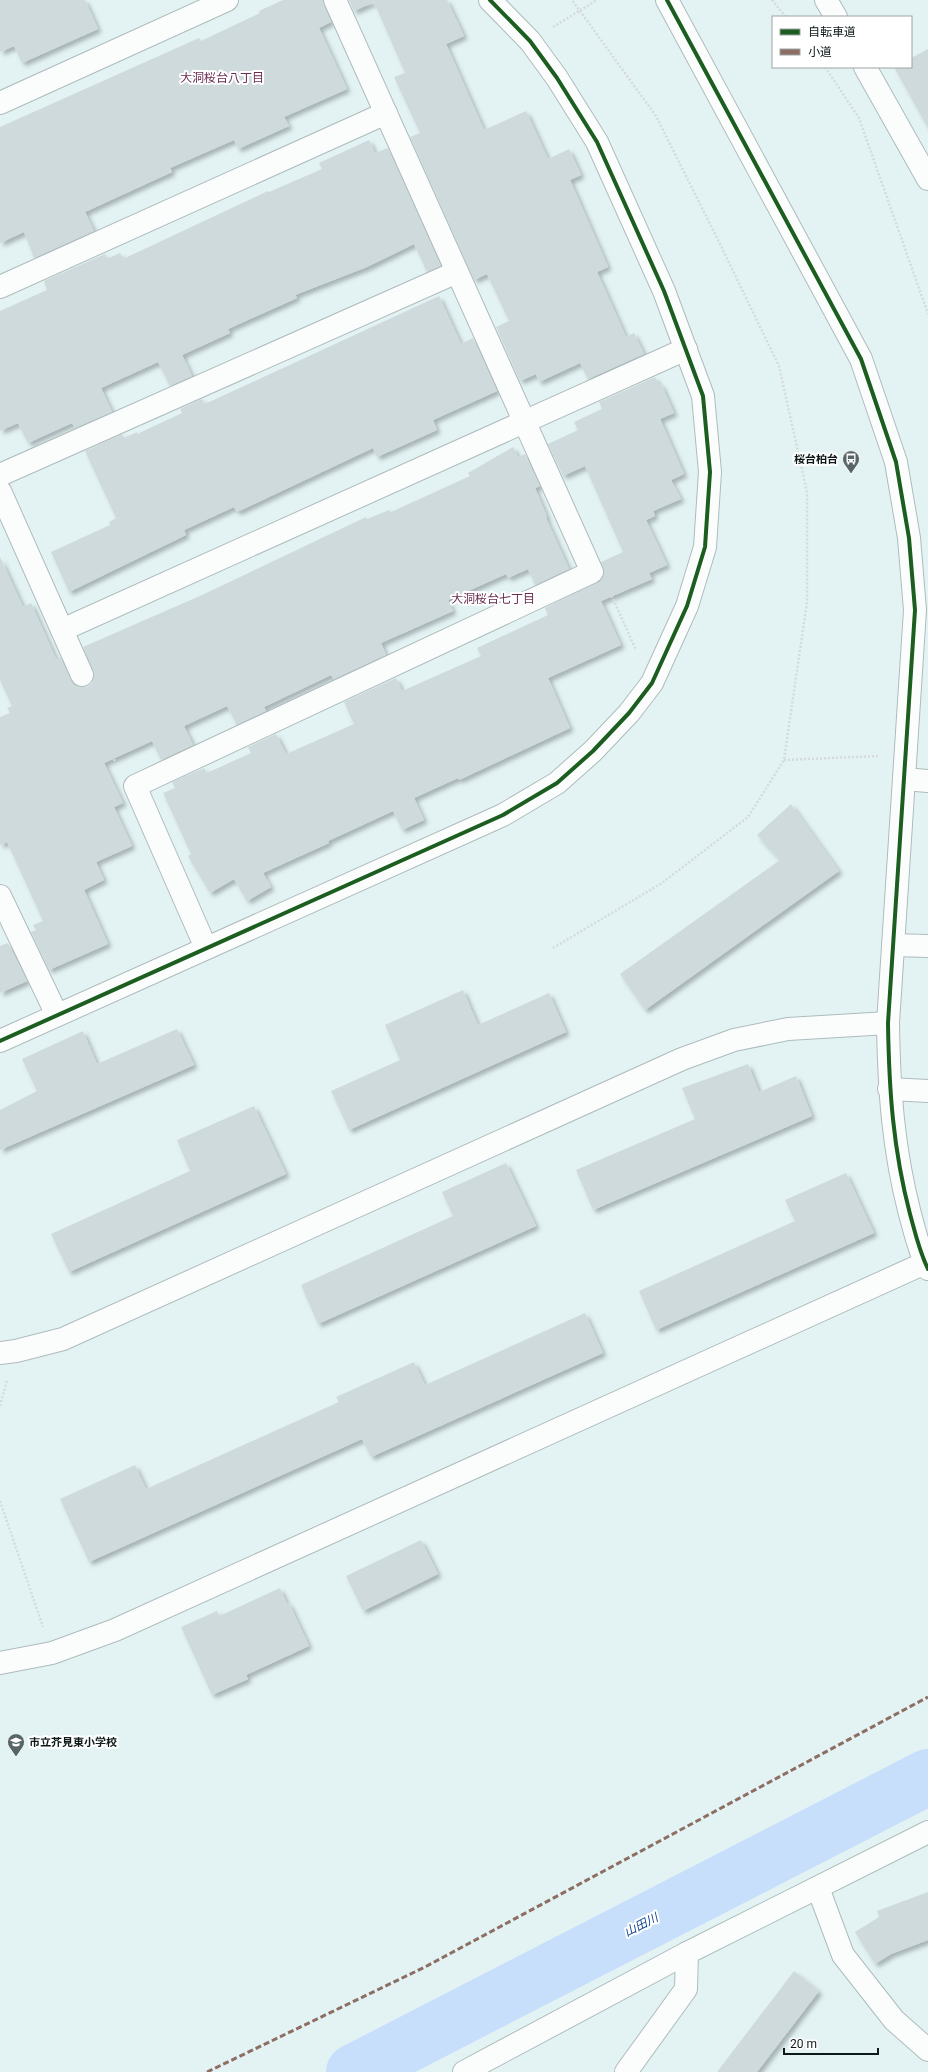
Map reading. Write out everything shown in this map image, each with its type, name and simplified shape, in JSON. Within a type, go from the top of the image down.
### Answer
[{"type":"street","points":[[0,103],[227,0]]},
{"type":"street","points":[[206,948],[135,786],[592,572],[335,0]]},
{"type":"street","points":[[0,1041],[503,815],[550,787],[594,751],[629,713],[652,683],[687,606],[705,547],[710,472],[703,396],[664,291],[597,142],[557,78],[530,41],[490,0]]},
{"type":"street","points":[[0,1663],[52,1653],[115,1630],[925,1256],[900,1174],[889,1089],[888,1024],[892,945],[915,610],[910,538],[896,462],[861,359],[667,0]]},
{"type":"street","points":[[866,68],[928,179]]},
{"type":"street","points":[[0,287],[386,113]]},
{"type":"street","points":[[0,475],[457,272]]},
{"type":"street","points":[[62,630],[686,349]]},
{"type":"street","points":[[0,491],[82,675]]},
{"type":"street","points":[[904,779],[928,781]]},
{"type":"street","points":[[0,896],[57,1015]]},
{"type":"street","points":[[892,945],[928,946]]},
{"type":"street","points":[[0,1353],[16,1351],[63,1339],[682,1059],[734,1040],[788,1029],[888,1024]]},
{"type":"street","points":[[889,1089],[928,1091]]},
{"type":"street","points":[[464,2072],[687,1953],[928,1832]]},
{"type":"street","points":[[818,1888],[843,1955],[894,2020],[928,2050]]},
{"type":"street","points":[[626,2072],[686,1989],[687,1953]]},
{"type":"path","points":[[572,0],[580,10],[597,0]]},
{"type":"path","points":[[772,0],[785,16]]},
{"type":"path","points":[[826,68],[859,118],[928,314]]},
{"type":"path","points":[[592,572],[603,578],[652,683]]},
{"type":"path","points":[[82,675],[80,686],[119,770],[122,776],[135,786]]},
{"type":"path","points":[[784,760],[906,754]]},
{"type":"path","points":[[0,1501],[52,1653]]},
{"type":"building","points":[[0,0],[85,0],[98,29],[22,63],[14,46],[0,52]]},
{"type":"building","points":[[283,0],[323,0],[331,22],[319,28],[347,89],[284,117],[289,126],[238,149],[234,140],[170,168],[172,172],[85,212],[94,231],[34,258],[24,232],[0,243],[0,127],[199,38],[201,41],[260,13],[259,11]]},
{"type":"building","points":[[349,0],[447,0],[464,36],[446,44],[484,130],[526,111],[548,159],[569,149],[581,175],[570,180],[608,267],[597,272],[626,337],[634,333],[644,354],[588,379],[580,363],[539,382],[536,374],[520,381],[496,327],[509,321],[487,274],[474,280],[410,137],[420,133],[394,77],[405,73],[374,2],[354,11]]},
{"type":"building","points":[[928,49],[928,128],[895,68],[912,68],[912,57]]},
{"type":"building","points":[[369,140],[375,153],[388,148],[441,266],[427,272],[414,244],[367,267],[295,295],[297,298],[228,329],[230,333],[182,355],[192,376],[170,386],[158,362],[101,388],[112,412],[75,428],[72,423],[28,443],[18,423],[0,431],[0,311],[47,290],[44,281],[105,254],[107,259],[120,253],[123,259],[268,191],[269,192],[322,169],[319,163]]},
{"type":"building","points":[[439,296],[461,344],[473,338],[497,391],[433,420],[437,430],[377,457],[373,448],[237,512],[234,507],[184,530],[186,535],[69,592],[51,552],[110,525],[109,522],[116,518],[85,451],[122,434],[124,438],[137,432],[137,434],[182,413],[180,409],[202,399],[205,404]]},
{"type":"building","points":[[655,377],[659,385],[661,384],[674,413],[660,419],[684,474],[671,480],[681,499],[653,511],[655,516],[646,520],[667,565],[649,573],[652,579],[601,601],[621,645],[548,678],[570,728],[459,780],[458,778],[414,798],[424,820],[402,830],[393,811],[328,841],[329,843],[263,873],[271,887],[247,901],[234,879],[210,893],[188,856],[191,854],[163,793],[175,788],[172,782],[204,768],[207,773],[251,753],[248,747],[276,734],[286,754],[354,724],[344,702],[396,678],[402,691],[481,656],[477,648],[548,615],[545,608],[602,579],[604,573],[601,562],[623,552],[585,466],[563,476],[548,444],[578,430],[574,422],[602,409],[599,402]]},
{"type":"building","points":[[513,447],[518,457],[525,454],[540,486],[535,488],[547,517],[546,518],[569,569],[535,585],[528,569],[508,578],[506,574],[448,600],[453,611],[381,643],[386,655],[334,679],[331,675],[264,707],[266,711],[237,725],[227,706],[184,726],[193,745],[161,760],[152,741],[104,763],[123,803],[114,807],[132,846],[96,862],[104,880],[84,890],[108,944],[49,970],[31,932],[36,930],[33,925],[43,921],[7,842],[0,845],[0,717],[10,713],[7,708],[12,706],[0,680],[0,557],[23,607],[31,603],[56,659],[60,657],[74,685],[87,687],[92,683],[94,676],[83,647],[202,595],[366,517],[367,519],[389,510],[391,512],[470,476],[468,473]]},
{"type":"building","points":[[791,804],[839,871],[645,1010],[620,974],[780,860],[757,835]]},
{"type":"building","points":[[8,943],[27,981],[0,993],[0,946]]},
{"type":"building","points":[[463,990],[478,1025],[549,993],[566,1032],[349,1130],[331,1091],[400,1060],[385,1025]]},
{"type":"building","points":[[177,1029],[194,1065],[0,1150],[0,1110],[37,1091],[22,1059],[83,1031],[97,1064]]},
{"type":"building","points":[[748,1064],[759,1092],[796,1076],[812,1116],[593,1210],[576,1170],[695,1119],[682,1088]]},
{"type":"building","points":[[254,1106],[286,1174],[69,1272],[51,1234],[190,1171],[177,1140]]},
{"type":"building","points":[[506,1163],[536,1226],[318,1324],[301,1285],[453,1216],[442,1192]]},
{"type":"building","points":[[846,1173],[874,1233],[656,1330],[639,1291],[795,1221],[785,1200]]},
{"type":"building","points":[[585,1313],[603,1353],[371,1457],[362,1439],[89,1562],[60,1499],[135,1465],[146,1489],[339,1402],[336,1397],[414,1362],[425,1385]]},
{"type":"building","points":[[421,1540],[438,1574],[363,1611],[346,1576]]},
{"type":"building","points":[[280,1588],[287,1604],[289,1603],[309,1646],[246,1675],[248,1679],[212,1695],[181,1627],[217,1611],[219,1616]]},
{"type":"building","points":[[928,1892],[928,1940],[891,1954],[875,1964],[855,1932],[879,1917],[877,1911]]},
{"type":"building","points":[[794,1971],[819,1991],[757,2072],[717,2072]]},
{"type":"waterway","name":"山田川","points":[[354,2072],[928,1777]]},
{"type":"marked path","points":[[207,2072],[425,1967],[928,1697]]},
{"type":"cycle path","points":[[0,1041],[503,815],[557,783],[593,751],[629,713],[652,683],[687,606],[705,547],[710,472],[703,396],[664,291],[597,142],[557,78],[530,41],[490,0]]},
{"type":"cycle path","points":[[667,0],[861,359],[896,462],[909,538],[915,610],[888,1023],[889,1072],[896,1143],[904,1190],[922,1255],[928,1269]]},
{"type":"place","name":"桜台柏台","points":[[851,474]]},
{"type":"place","name":"市立芥見東小学校","points":[[16,1757]]},
{"type":"district","name":"大洞桜台八丁目","points":[[222,78]]},
{"type":"district","name":"大洞桜台七丁目","points":[[493,599]]}]
